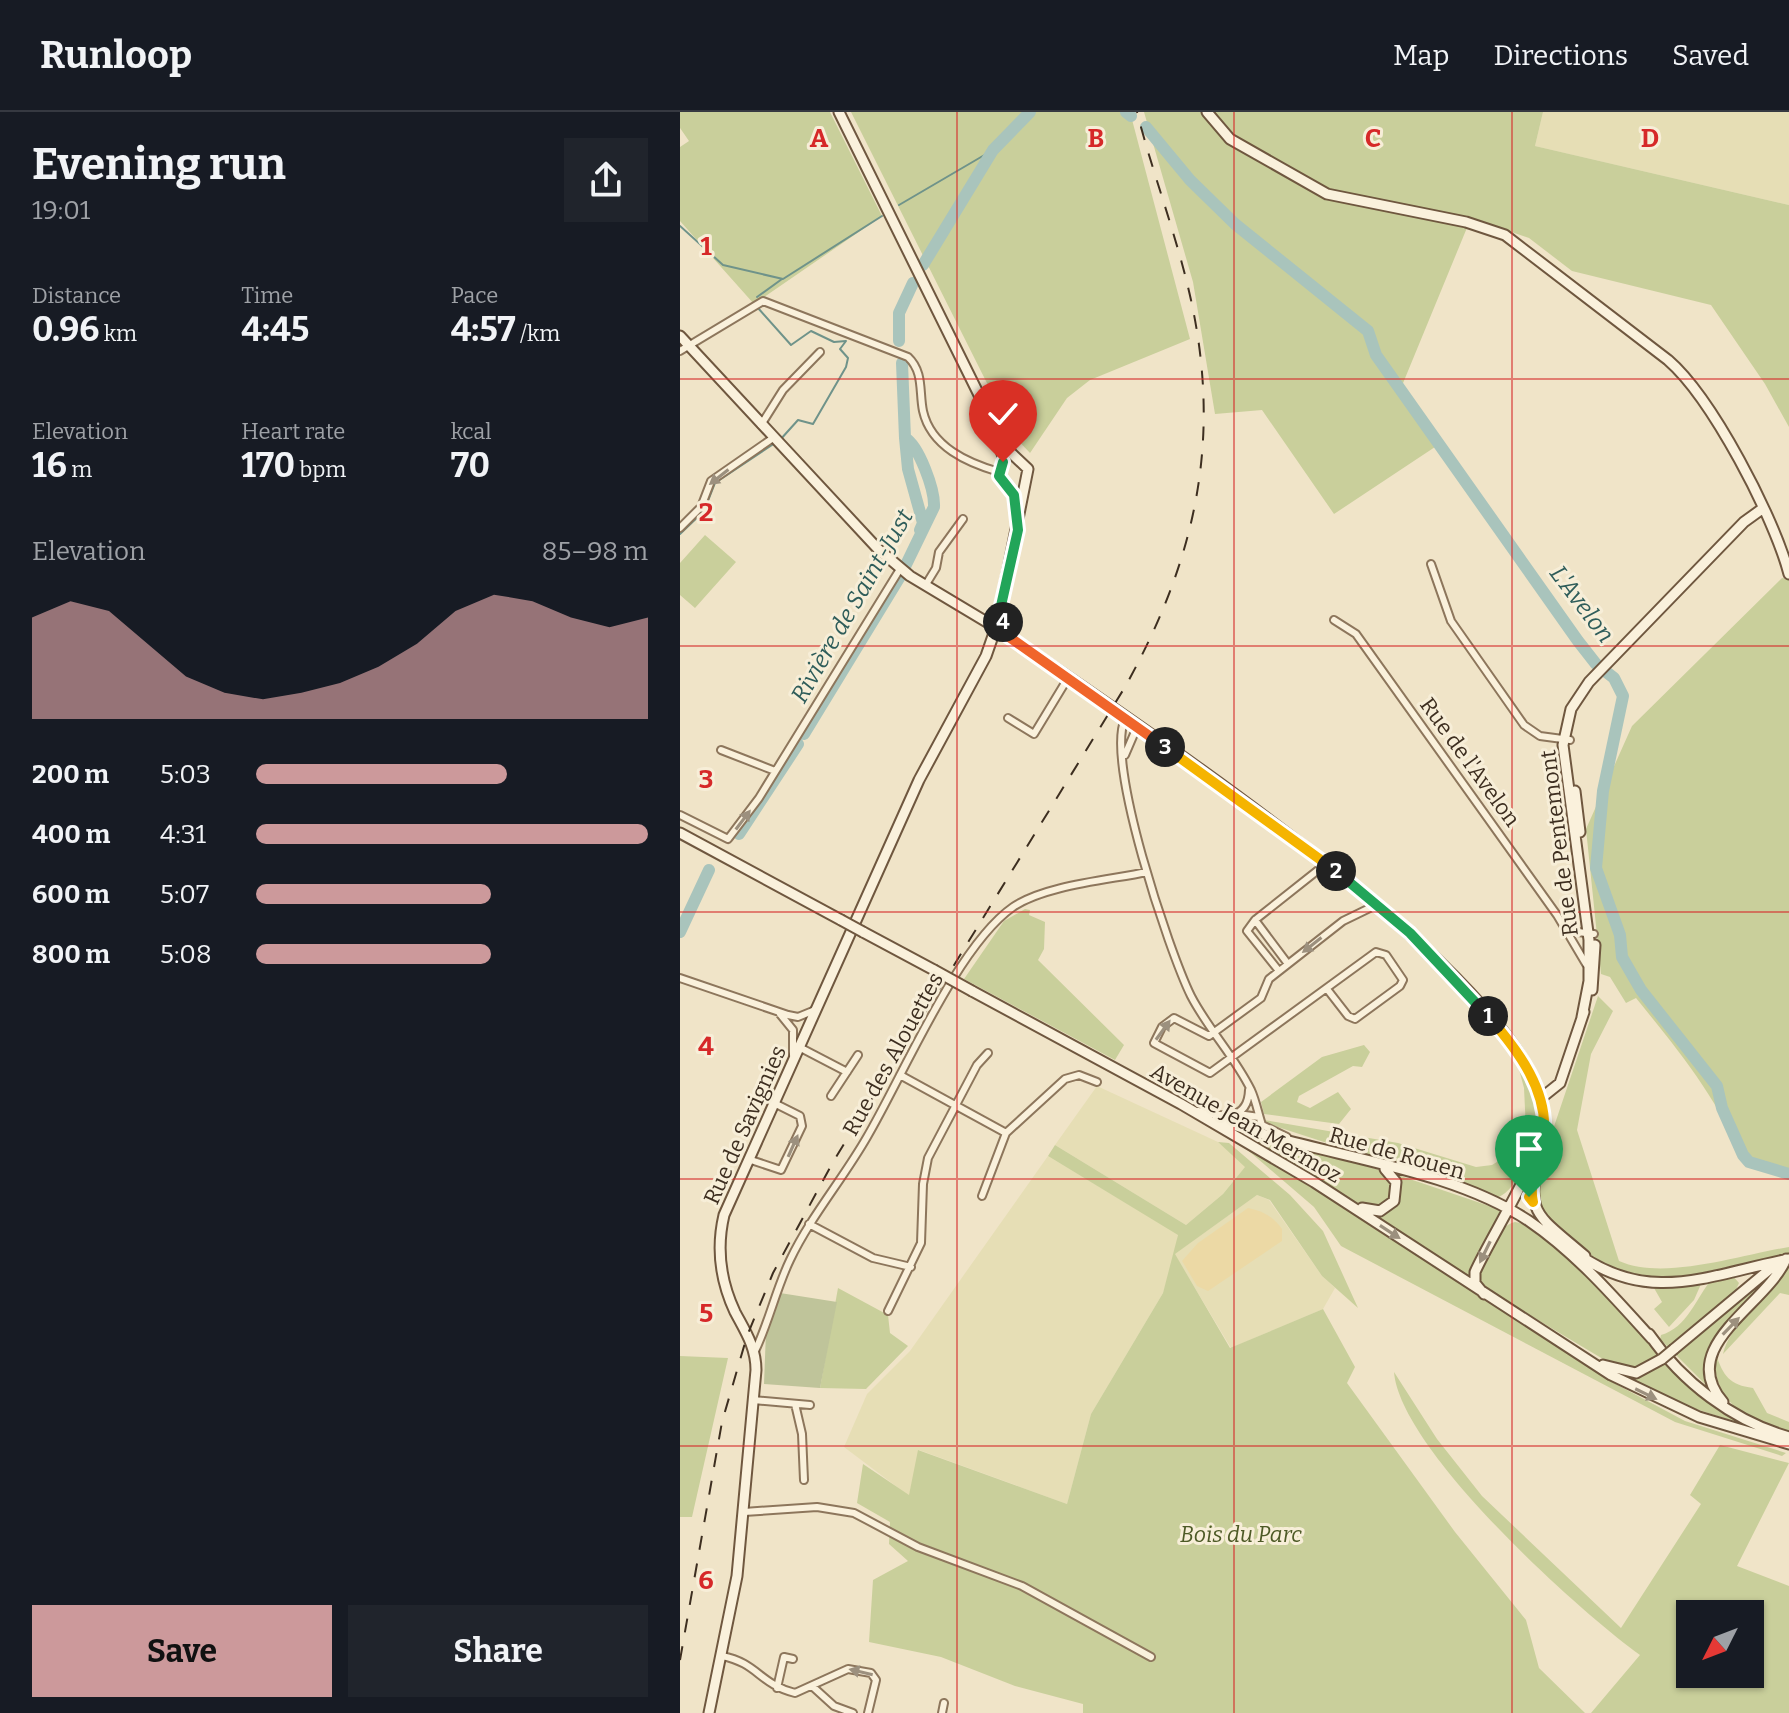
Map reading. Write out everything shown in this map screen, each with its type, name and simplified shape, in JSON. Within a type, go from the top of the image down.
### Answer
[{"type":"street","points":[[839,112],[986,409],[1010,452],[1028,469],[1026,482],[1016,488],[1007,486]]},
{"type":"street","points":[[1210,112],[1280,168],[1343,200],[1472,224],[1520,244],[1687,379],[1713,416],[1762,509],[1789,574]]},
{"type":"street","points":[[684,348],[760,300],[905,356],[917,368],[924,414],[935,435],[965,460],[1001,469]]},
{"type":"street","points":[[680,336],[684,348],[902,571],[996,627],[1327,863],[1378,904],[1492,1019],[1539,1094],[1544,1137],[1532,1186],[1533,1202]]},
{"type":"street","points":[[761,425],[783,390],[820,352]]},
{"type":"street","points":[[986,409],[1003,455],[1001,469],[1015,498],[1018,530]]},
{"type":"street","points":[[680,528],[701,507],[711,481],[776,442]]},
{"type":"street","points":[[1001,469],[1012,459],[1020,460]]},
{"type":"street","name":"Rue de Savignies","points":[[709,1713],[737,1576],[755,1351],[729,1298],[719,1255],[724,1215],[922,773],[986,656],[996,627],[1026,482]]},
{"type":"street","name":"Rue de Pentemont","points":[[1539,1094],[1557,1081],[1563,1072],[1596,975],[1567,740],[1582,698],[1598,674],[1744,522],[1762,509]]},
{"type":"street","points":[[925,586],[936,568],[939,552],[963,519]]},
{"type":"street","points":[[1431,564],[1451,621],[1521,721],[1536,734],[1567,740]]},
{"type":"street","points":[[680,815],[728,839],[902,571]]},
{"type":"street","name":"Rue de l'Avelon","points":[[1334,620],[1356,634],[1557,915],[1572,938],[1589,975]]},
{"type":"street","points":[[1008,718],[1034,734],[1068,678]]},
{"type":"street","points":[[1125,719],[1122,726],[1124,758],[1132,813],[1147,872],[1188,989],[1247,1082],[1265,1128],[1301,1144]]},
{"type":"street","points":[[1124,758],[1137,727]]},
{"type":"street","points":[[721,750],[775,771]]},
{"type":"street","name":"Avenue Jean Mermoz","points":[[680,833],[1181,1104],[1334,1195],[1603,1371],[1664,1402],[1732,1428],[1789,1444]]},
{"type":"street","points":[[1279,971],[1247,931],[1255,920],[1327,863]]},
{"type":"street","name":"Rue des Alouettes","points":[[755,1351],[780,1282],[809,1224],[858,1152],[961,971],[989,930],[1005,913],[1044,894],[1147,872]]},
{"type":"street","points":[[1327,989],[1348,1016],[1355,1019],[1403,980],[1386,955],[1378,952],[1327,989],[1232,1060],[1209,1073],[1154,1043],[1162,1027],[1172,1018],[1205,1037],[1214,1033],[1261,998],[1266,981],[1343,921],[1378,904]]},
{"type":"street","points":[[1557,915],[1573,930],[1591,935]]},
{"type":"street","points":[[1255,920],[1288,964]]},
{"type":"street","points":[[1572,938],[1591,935]]},
{"type":"street","name":"Rue de Pentemont","points":[[1582,1017],[1591,935]]},
{"type":"street","points":[[680,978],[794,1017],[815,1010]]},
{"type":"street","points":[[770,1008],[791,1026],[793,1060]]},
{"type":"street","points":[[799,1047],[847,1072]]},
{"type":"street","points":[[888,1311],[911,1267],[922,1235],[926,1164],[978,1062],[988,1053]]},
{"type":"street","points":[[831,1096],[858,1055]]},
{"type":"street","points":[[900,1075],[1006,1133]]},
{"type":"street","points":[[982,1196],[1006,1133],[1065,1079],[1079,1075],[1097,1082]]},
{"type":"street","points":[[1238,1114],[1247,1102],[1247,1082]]},
{"type":"street","points":[[748,1159],[778,1171],[790,1153],[803,1120],[774,1103]]},
{"type":"street","name":"Rue de Rouen","points":[[1181,1104],[1301,1144],[1461,1189],[1506,1208],[1529,1221],[1589,1271],[1652,1339]]},
{"type":"street","points":[[1194,1110],[1225,1117],[1238,1114],[1259,1117]]},
{"type":"street","points":[[1484,1294],[1476,1286],[1475,1274],[1539,1142],[1543,1118]]},
{"type":"street","points":[[1334,1195],[1369,1211],[1387,1208],[1395,1199],[1397,1186],[1381,1166]]},
{"type":"street","points":[[1513,1194],[1524,1194],[1545,1222],[1602,1269],[1652,1339],[1704,1392],[1762,1428]]},
{"type":"street","points":[[1529,1221],[1602,1269],[1633,1282],[1660,1285],[1787,1259]]},
{"type":"street","points":[[809,1224],[873,1258],[911,1267]]},
{"type":"street","points":[[1787,1259],[1773,1283],[1718,1340],[1709,1360],[1709,1377],[1718,1396],[1735,1412],[1762,1428],[1789,1437]]},
{"type":"street","points":[[1768,1265],[1773,1283]]},
{"type":"street","points":[[1551,1336],[1624,1373],[1644,1371],[1674,1349],[1768,1265]]},
{"type":"street","points":[[1732,1270],[1741,1279],[1740,1292]]},
{"type":"street","points":[[753,1400],[810,1405]]},
{"type":"street","points":[[795,1404],[802,1434],[804,1480]]},
{"type":"street","points":[[744,1512],[817,1507],[847,1511],[918,1547],[1007,1579],[1151,1657]]},
{"type":"street","points":[[722,1656],[747,1662],[767,1683],[795,1693],[848,1669],[871,1673],[876,1680],[868,1713]]},
{"type":"street","points":[[777,1688],[784,1657],[793,1659]]},
{"type":"street","points":[[812,1686],[834,1706],[853,1713]]},
{"type":"street","points":[[942,1713],[944,1703]]},
{"type":"shaded area","points":[[1543,112],[1789,112],[1789,205],[1535,146]]},
{"type":"shaded area","points":[[1097,1086],[1218,1142],[1246,1166],[1223,1194],[1186,1225],[1055,1145]]},
{"type":"shaded area","points":[[1048,1156],[1178,1234],[1176,1253],[1257,1195],[1269,1200],[1322,1276],[1335,1288],[1323,1309],[1231,1348],[1175,1255],[1163,1293],[1091,1414],[1067,1504],[919,1450],[909,1496],[844,1447],[867,1394],[910,1351]]},
{"type":"green space","points":[[680,112],[830,112],[882,216],[754,304],[680,221],[680,147],[689,141],[680,128]]},
{"type":"green space","points":[[851,112],[1130,112],[1190,339],[1090,380],[1067,398],[1030,453],[1013,435]]},
{"type":"green space","points":[[1144,112],[1543,112],[1535,146],[1789,205],[1789,427],[1765,384],[1711,305],[1572,271],[1529,238],[1471,218],[1401,388],[1438,445],[1334,514],[1262,410],[1215,414],[1193,282]]},
{"type":"green space","points":[[705,535],[736,562],[695,608],[680,595],[680,563]]},
{"type":"green space","points":[[1782,578],[1789,579],[1789,1180],[1743,1162],[1710,1096],[1682,1056],[1636,998],[1626,1003],[1610,977],[1601,974],[1586,829],[1632,726]]},
{"type":"green space","points":[[1025,909],[1030,910],[1029,915],[1045,922],[1044,949],[1038,960],[1124,1045],[1115,1060],[964,979],[1004,921]]},
{"type":"green space","points":[[1598,996],[1613,1011],[1591,1054],[1577,1130],[1619,1261],[1637,1266],[1680,1267],[1789,1247],[1789,1253],[1671,1280],[1654,1280],[1609,1269],[1548,1221],[1536,1198],[1539,1171]]},
{"type":"green space","points":[[1364,1045],[1370,1052],[1362,1067],[1353,1066],[1299,1096],[1297,1102],[1310,1108],[1338,1092],[1351,1109],[1339,1124],[1264,1114],[1261,1102],[1322,1057]]},
{"type":"green space","points":[[1516,1058],[1534,1100],[1536,1128],[1521,1171],[1508,1190],[1497,1198],[1265,1123],[1264,1120],[1398,1143],[1476,1167],[1492,1165],[1518,1149],[1526,1130],[1524,1088]]},
{"type":"green space","points":[[1248,1135],[1380,1170],[1393,1185],[1391,1199],[1372,1208],[1359,1204]]},
{"type":"green space","name":"Bois du Parc","points":[[1218,1142],[1229,1143],[1290,1195],[1323,1231],[1358,1308],[1322,1276],[1270,1200],[1257,1195],[1175,1254],[1230,1348],[1323,1309],[1355,1367],[1347,1383],[1455,1532],[1526,1620],[1539,1668],[1585,1713],[1083,1713],[1083,1704],[1015,1686],[941,1657],[869,1642],[873,1580],[908,1561],[889,1544],[890,1522],[857,1503],[863,1464],[909,1495],[918,1450],[1067,1504],[1091,1414],[1163,1293],[1178,1235],[1048,1156],[1055,1145],[1186,1225],[1223,1194],[1245,1167]]},
{"type":"green space","points":[[1243,1146],[1249,1146],[1612,1382],[1685,1421],[1786,1453],[1782,1456],[1675,1422],[1341,1246],[1314,1207]]},
{"type":"green space","points":[[1395,1174],[1501,1210],[1470,1278],[1374,1216],[1388,1210],[1396,1201],[1398,1189]]},
{"type":"green space","points":[[1515,1222],[1552,1241],[1593,1279],[1662,1354],[1635,1369],[1618,1368],[1486,1289],[1480,1278],[1487,1253],[1501,1230]]},
{"type":"green space","points":[[1789,1267],[1789,1295],[1780,1293],[1723,1354],[1734,1331]]},
{"type":"green space","points":[[1767,1273],[1771,1280],[1708,1350],[1707,1386],[1675,1354]]},
{"type":"green space","points":[[1732,1275],[1739,1283],[1735,1292],[1669,1348],[1660,1339],[1661,1335],[1678,1326],[1712,1279]]},
{"type":"green space","points":[[1701,1284],[1694,1300],[1669,1327],[1654,1309],[1662,1302],[1654,1288]]},
{"type":"green space","points":[[838,1288],[888,1315],[890,1333],[908,1346],[866,1389],[820,1388]]},
{"type":"green space","points":[[780,1293],[837,1302],[820,1388],[764,1384],[766,1331]]},
{"type":"green space","points":[[1716,1354],[1728,1378],[1738,1385],[1753,1388],[1767,1413],[1789,1422],[1789,1434],[1746,1416],[1735,1407],[1719,1384],[1715,1370]]},
{"type":"green space","points":[[680,1356],[728,1358],[692,1517],[680,1517]]},
{"type":"green space","points":[[1667,1361],[1745,1425],[1690,1407],[1617,1374],[1640,1377]]},
{"type":"green space","points":[[1394,1372],[1437,1439],[1482,1496],[1621,1628],[1701,1504],[1690,1495],[1720,1445],[1789,1463],[1737,1566],[1789,1586],[1789,1713],[1591,1713],[1640,1655],[1536,1566],[1495,1525],[1426,1442],[1404,1404]]},
{"type":"sand","points":[[1248,1208],[1275,1221],[1282,1229],[1282,1241],[1208,1291],[1197,1286],[1182,1261],[1198,1243]]},
{"type":"waterway","name":"Rivière de Saint-Just","points":[[923,265],[993,150],[1030,112]]},
{"type":"waterway","name":"L'Avelon","points":[[1126,112],[1131,116]]},
{"type":"waterway","name":"L'Avelon","points":[[1146,127],[1190,180],[1235,224],[1368,331],[1376,355],[1578,641],[1596,664],[1614,678],[1623,696],[1603,791],[1596,868],[1620,935],[1622,957],[1641,990],[1717,1086],[1722,1108],[1743,1155],[1749,1162],[1789,1174]]},
{"type":"waterway","points":[[899,205],[993,150]]},
{"type":"waterway","points":[[680,226],[723,265],[783,279],[882,216]]},
{"type":"waterway","points":[[757,297],[782,279]]},
{"type":"waterway","name":"Rivière de Saint-Just","points":[[899,341],[899,313],[913,283]]},
{"type":"waterway","points":[[758,308],[791,345],[811,331],[834,342],[846,341],[840,349],[848,358],[846,367],[813,424],[798,420],[780,440]]},
{"type":"waterway","name":"Rivière de Saint-Just","points":[[804,734],[901,575],[934,507],[925,469],[916,450],[905,438],[902,363]]},
{"type":"waterway","points":[[905,438],[908,469],[923,523],[920,530]]},
{"type":"waterway","points":[[680,534],[704,511],[715,483],[775,443]]},
{"type":"waterway","name":"Rivière de Saint-Just","points":[[739,834],[798,744]]},
{"type":"waterway","name":"Rivière de Saint-Just","points":[[680,932],[709,870]]},
{"type":"railway","points":[[680,1660],[722,1422],[747,1336],[773,1273],[833,1162],[1125,687],[1149,640],[1185,547],[1196,500],[1202,452],[1204,403],[1200,352],[1185,276],[1137,112]]},
{"type":"route","points":[[1003,462],[999,476],[1014,495],[1018,530],[998,619],[1004,624],[1002,632],[1296,839],[1410,933],[1492,1019],[1511,1044],[1540,1097],[1544,1137],[1532,1186],[1533,1202],[1529,1197]]}]
